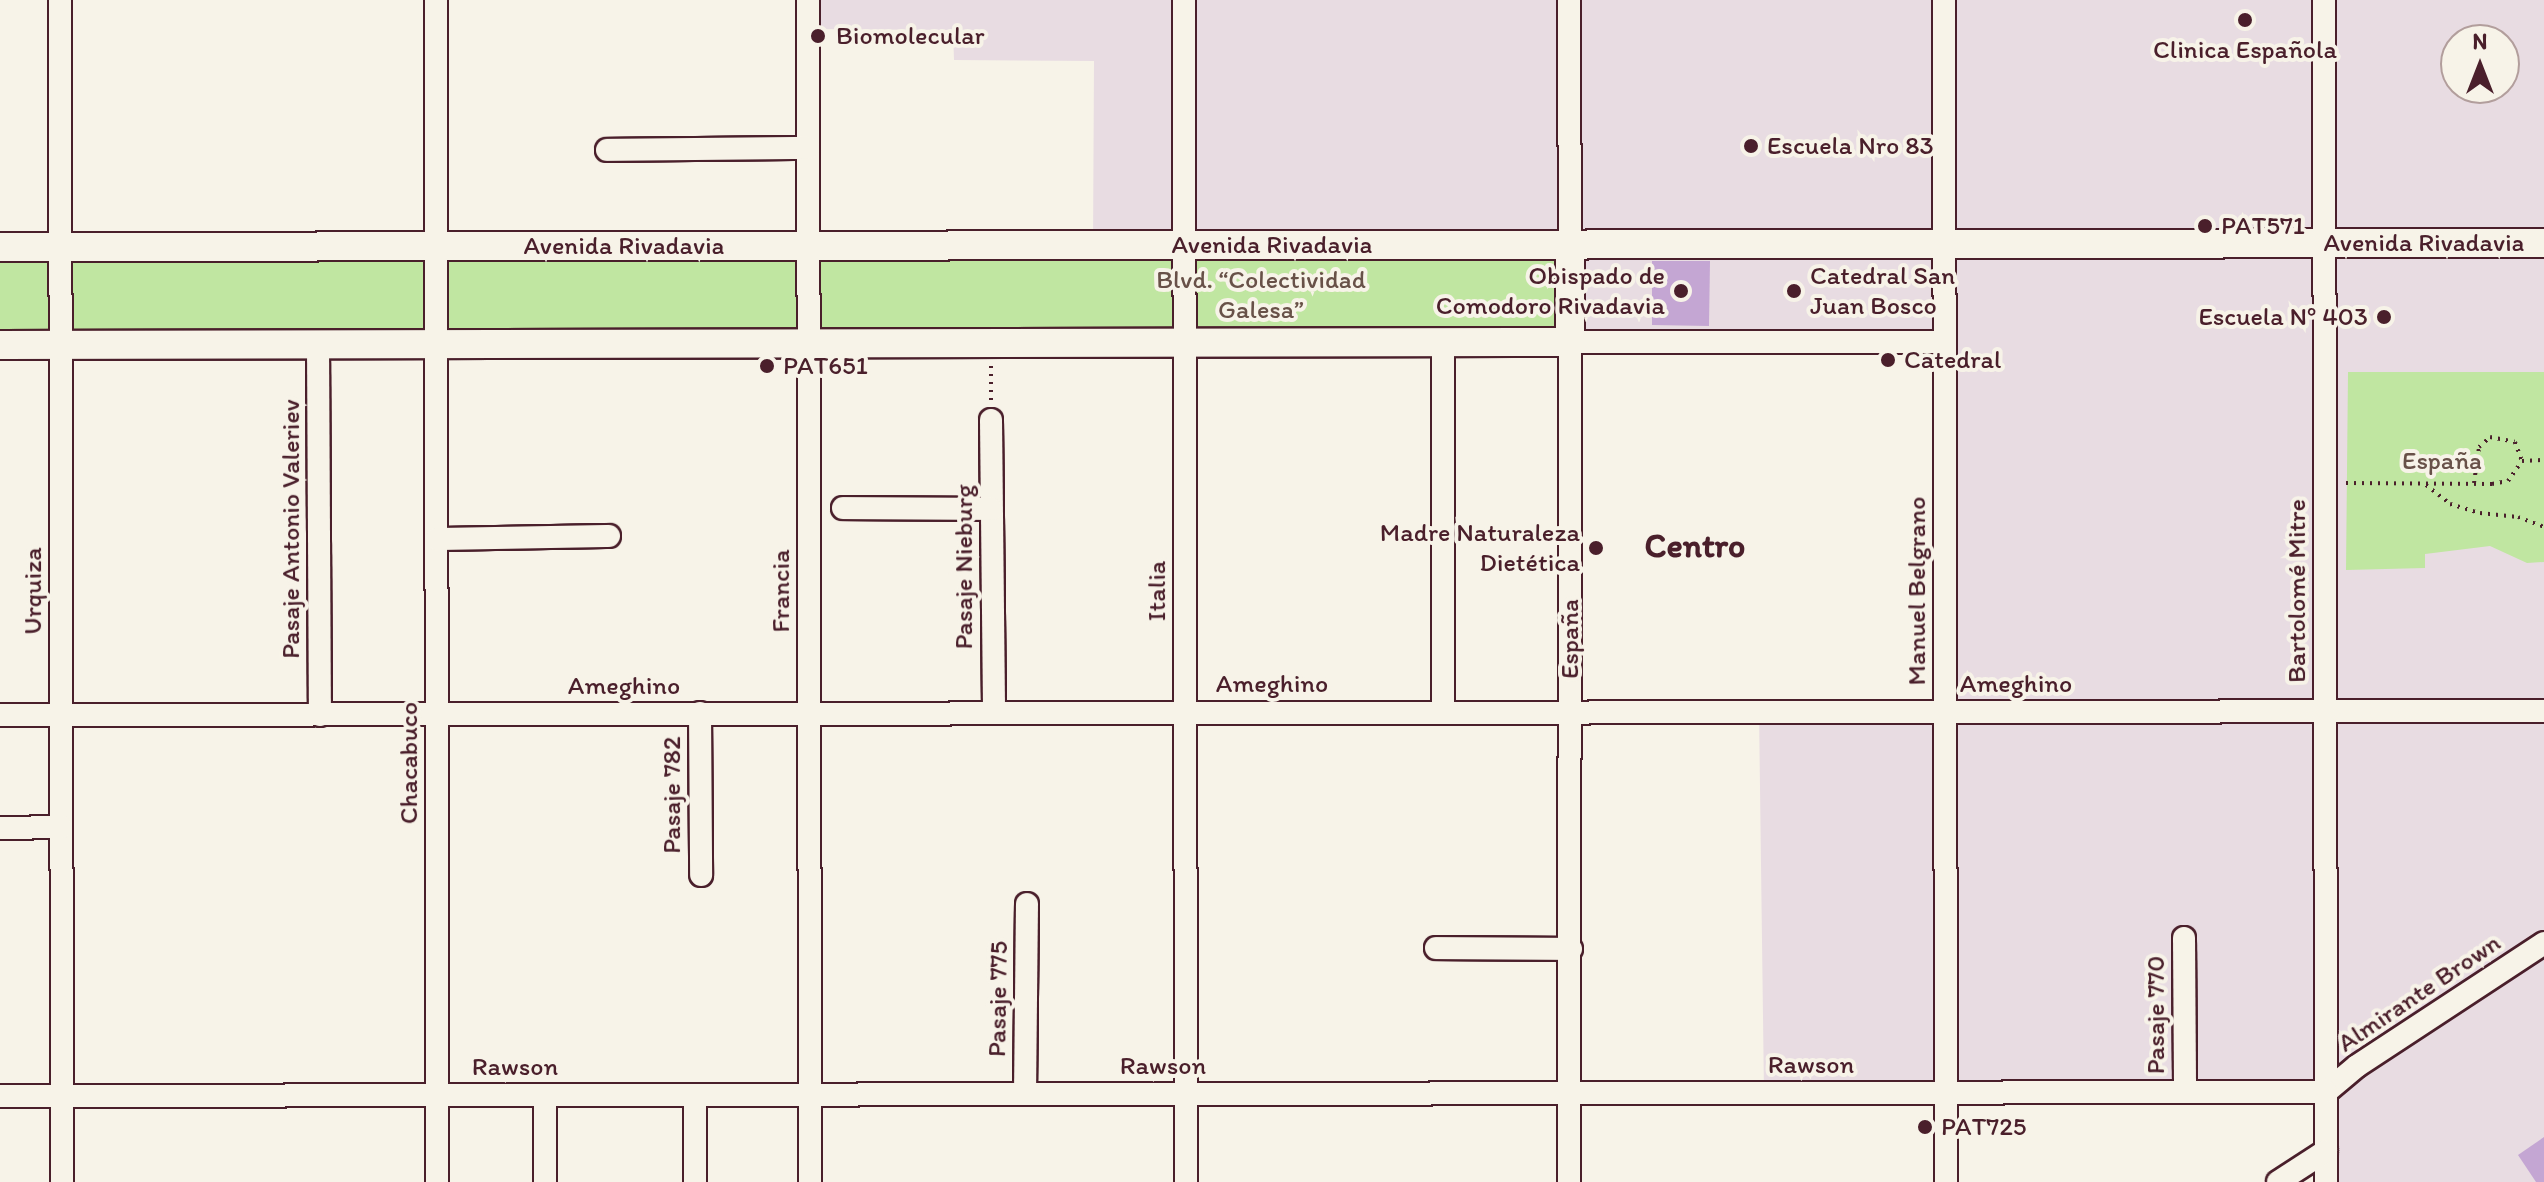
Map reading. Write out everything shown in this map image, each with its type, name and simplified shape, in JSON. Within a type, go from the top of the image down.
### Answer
[{"type":"main road","name":"Avenida Rivadavia","points":[[0,247],[2544,243]]},
{"type":"main road","name":"España","points":[[1570,245],[1570,342]]},
{"type":"main road","points":[[0,345],[1570,342]]},
{"type":"street","name":"Urquiza","points":[[60,0],[62,1182]]},
{"type":"street","name":"Chacabuco","points":[[436,0],[437,1182]]},
{"type":"street","name":"Francia","points":[[808,0],[810,1182]]},
{"type":"street","name":"Italia","points":[[1184,0],[1186,1182]]},
{"type":"street","name":"España","points":[[1569,0],[1570,245]]},
{"type":"street","name":"Manuel Belgrano","points":[[1944,0],[1946,1182]]},
{"type":"street","name":"Bartolomé Mitre","points":[[2324,0],[2326,1182]]},
{"type":"street","points":[[607,150],[808,148]]},
{"type":"street","points":[[1443,342],[1443,712]]},
{"type":"street","points":[[1570,342],[1945,342]]},
{"type":"street","name":"España","points":[[1569,1182],[1570,342]]},
{"type":"street","name":"Pasaje Antonio Valeriev","points":[[318,344],[320,715]]},
{"type":"street","name":"Pasaje Nieburg","points":[[991,420],[994,713]]},
{"type":"street","points":[[843,508],[991,509]]},
{"type":"street","points":[[437,539],[609,536]]},
{"type":"street","name":"Ameghino","points":[[0,715],[2544,711]]},
{"type":"street","name":"Pasaje 782","points":[[700,713],[701,875]]},
{"type":"street","points":[[0,828],[61,827]]},
{"type":"street","name":"Pasaje 775","points":[[1025,1094],[1027,904]]},
{"type":"street","name":"Pasaje 770","points":[[2184,938],[2185,1092]]},
{"type":"street","name":"Almirante Brown","points":[[2326,1092],[2357,1066],[2544,943]]},
{"type":"street","points":[[1436,948],[1571,949]]},
{"type":"street","name":"Rawson","points":[[0,1096],[2326,1092]]},
{"type":"street","points":[[545,1095],[545,1182]]},
{"type":"street","points":[[695,1095],[695,1182]]},
{"type":"street","points":[[2278,1182],[2326,1151]]},
{"type":"path","points":[[991,366],[991,420]]},
{"type":"path","points":[[2474,484],[2479,447],[2490,437],[2515,442],[2522,461]]},
{"type":"path","points":[[2522,461],[2544,460]]},
{"type":"path","points":[[2346,483],[2474,484],[2508,481],[2522,461]]},
{"type":"path","points":[[2424,484],[2450,504],[2480,513],[2518,517],[2544,527]]},
{"type":"shaded area","points":[[808,0],[2544,0],[2544,1182],[2326,1182],[2326,1093],[1764,1093],[1759,711],[1945,712],[1944,342],[1570,342],[1093,245],[1094,61],[954,60],[953,30],[808,29]]},
{"type":"green space","name":"Blvd. “Colectividad Galesa”","points":[[1570,245],[1570,342],[0,345],[0,247]]},
{"type":"green space","name":"España","points":[[2348,372],[2544,372],[2544,562],[2527,563],[2490,546],[2425,554],[2425,568],[2346,570]]},
{"type":"building","name":"Obispado de Comodoro Rivadavia","points":[[1652,261],[1710,261],[1709,326],[1652,325]]},
{"type":"building","points":[[2544,1137],[2544,1182],[2536,1182],[2518,1155]]},
{"type":"place","name":"Clinica Española","points":[[2245,20]]},
{"type":"place","name":"Biomolecular","points":[[818,36]]},
{"type":"place","name":"Escuela Nro 83","points":[[1751,146]]},
{"type":"place","name":"PAT571","points":[[2205,226]]},
{"type":"place","name":"Obispado de Comodoro Rivadavia","points":[[1681,291]]},
{"type":"place","name":"Catedral San Juan Bosco","points":[[1794,291]]},
{"type":"place","name":"Escuela Nº 403","points":[[2384,317]]},
{"type":"place","name":"Catedral","points":[[1888,360]]},
{"type":"place","name":"PAT651","points":[[767,366]]},
{"type":"place","name":"Madre Naturaleza Dietética","points":[[1596,548]]},
{"type":"place","name":"PAT725","points":[[1925,1127]]},
{"type":"district","name":"Centro","points":[[1695,546]]}]
